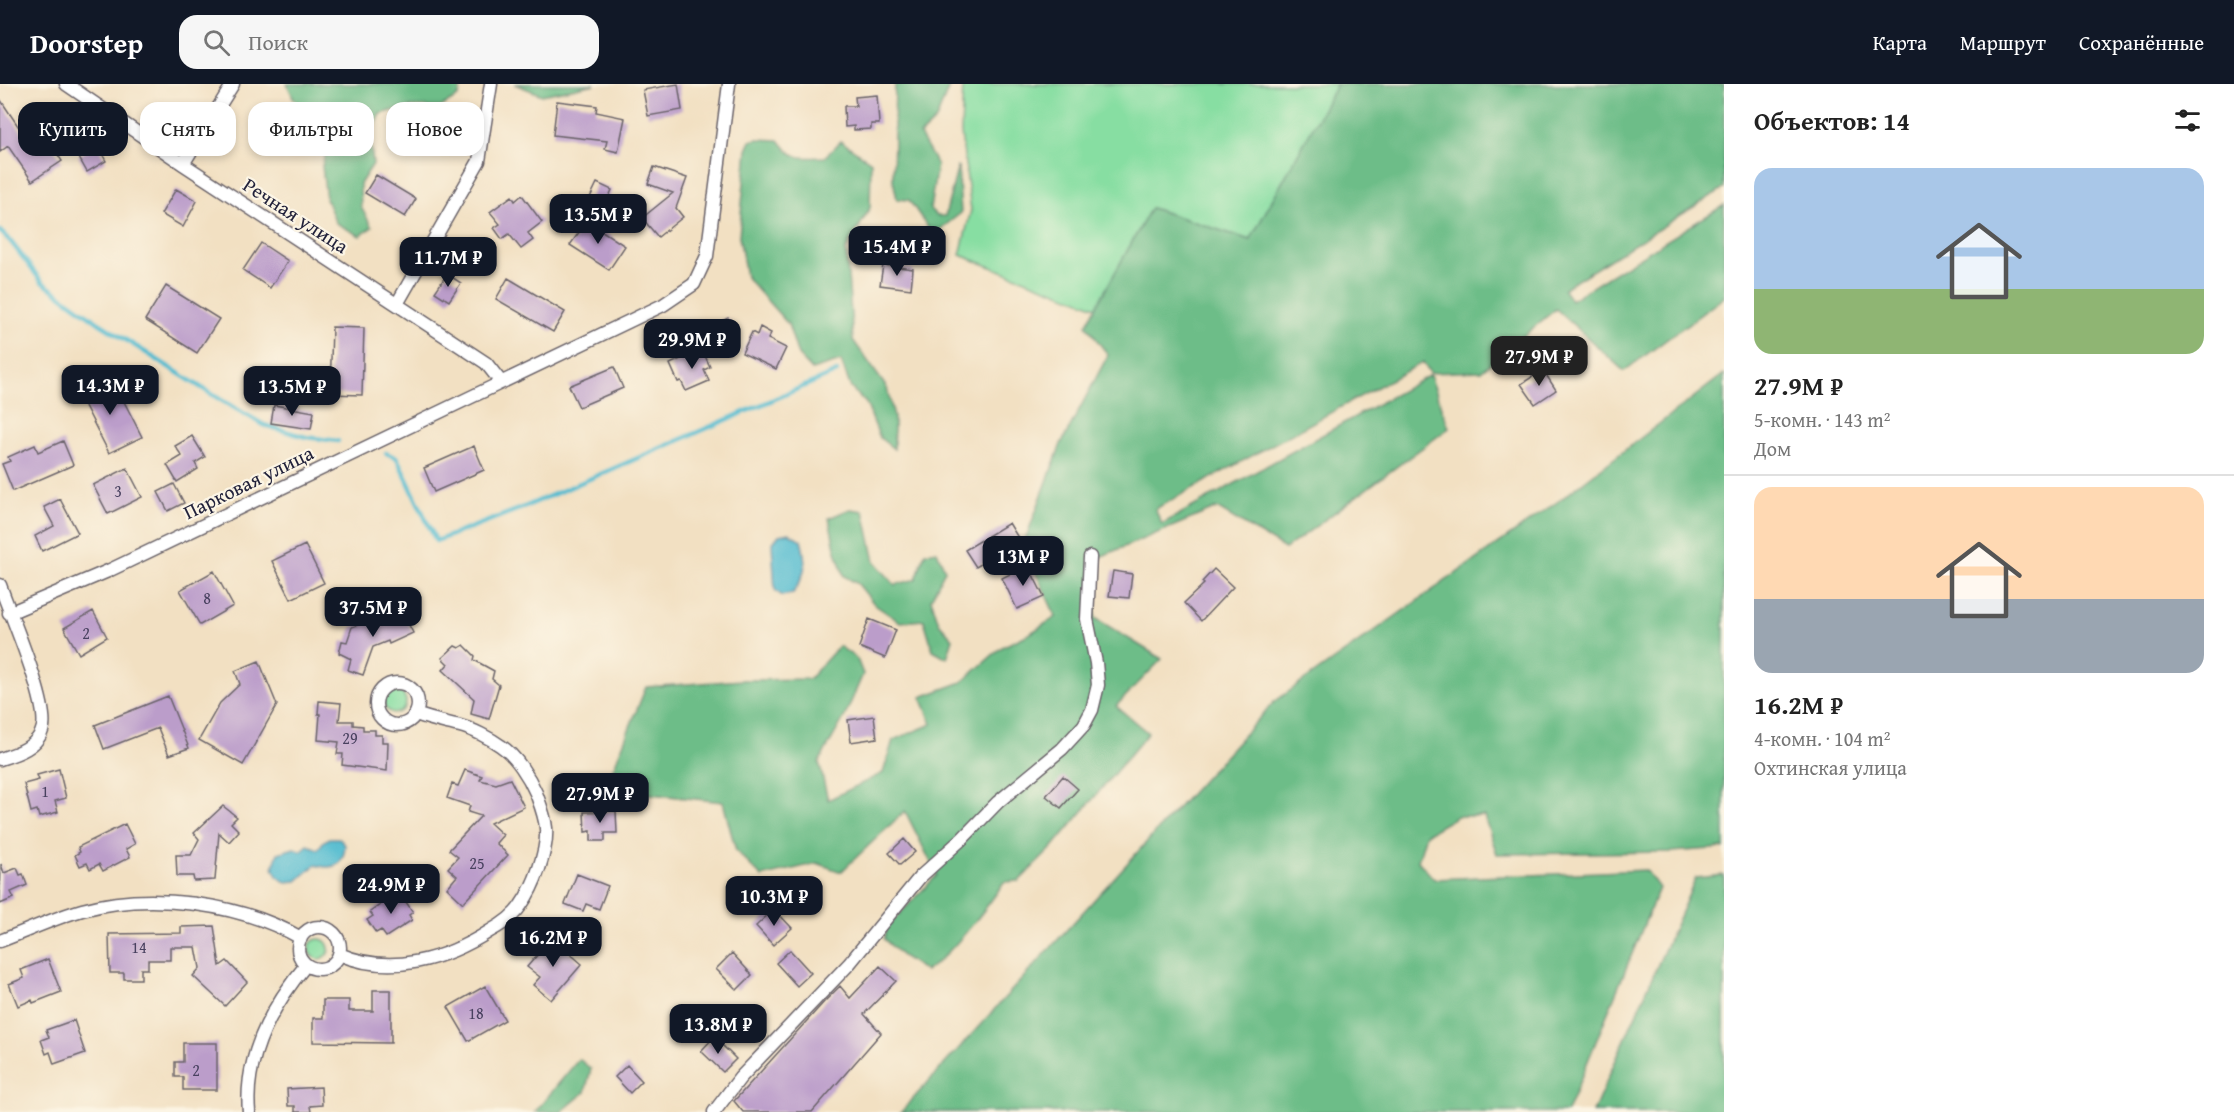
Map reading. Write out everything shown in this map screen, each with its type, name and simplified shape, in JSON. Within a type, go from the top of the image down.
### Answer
[{"type":"street","name":"Речная улица","points":[[66,84],[183,164],[486,363],[501,382]]},
{"type":"street","points":[[183,164],[233,84]]},
{"type":"street","points":[[397,304],[479,161],[491,84]]},
{"type":"street","name":"Парковая улица","points":[[9,613],[108,572],[663,305],[694,284],[707,256],[729,84]]},
{"type":"street","points":[[714,1112],[740,1078],[849,964],[920,877],[998,802],[1062,749],[1084,725],[1092,710],[1098,686],[1096,663],[1086,619],[1090,557]]},
{"type":"street","points":[[0,585],[38,690],[43,728],[33,744],[18,753],[0,759]]},
{"type":"street","points":[[339,954],[355,961],[390,965],[436,957],[459,949],[501,924],[521,906],[534,882],[542,857],[546,829],[541,805],[531,783],[517,762],[502,746],[462,727],[432,721],[416,714]]},
{"type":"street","points":[[0,941],[83,910],[126,903],[162,901],[208,906],[246,915],[301,938]]},
{"type":"street","points":[[322,927],[332,931],[339,940],[339,954],[336,961],[327,968],[316,969],[306,965],[299,956],[298,945],[301,938],[311,928],[322,927]]},
{"type":"street","points":[[249,1112],[247,1092],[255,1053],[268,1018],[306,965]]},
{"type":"green space","points":[[287,84],[461,84],[459,96],[449,102],[386,102],[386,112],[380,114],[374,127],[374,102],[297,102]]},
{"type":"green space","points":[[515,84],[595,84],[542,95]]},
{"type":"green space","points":[[895,84],[950,84],[936,120],[920,135],[937,165],[930,209],[937,216],[945,216],[958,166],[961,213],[933,235],[909,200],[897,199],[893,180]]},
{"type":"green space","points":[[963,84],[1337,84],[1250,240],[1151,208],[1096,307],[960,255],[971,210],[961,133]]},
{"type":"green space","points":[[1337,84],[1724,84],[1724,188],[1563,289],[1571,300],[1724,205],[1724,297],[1624,371],[1556,309],[1481,371],[1430,373],[1423,362],[1155,509],[1162,524],[1430,375],[1449,428],[1285,549],[1217,508],[1095,559],[1095,618],[1162,659],[1116,706],[1148,733],[1053,847],[1019,881],[1004,882],[956,944],[925,971],[902,956],[884,939],[887,927],[937,875],[905,811],[841,872],[817,863],[762,877],[736,851],[723,802],[605,789],[646,687],[743,680],[809,679],[839,646],[857,659],[863,674],[845,716],[819,762],[828,800],[883,773],[893,740],[932,724],[921,697],[962,682],[1002,647],[1056,617],[1031,562],[1018,559],[1061,444],[1108,355],[1086,325],[1151,208],[1250,240]]},
{"type":"green space","points":[[756,139],[779,140],[789,152],[804,158],[825,157],[841,141],[871,162],[870,208],[846,249],[853,340],[887,388],[894,417],[894,449],[880,438],[866,403],[851,388],[841,361],[812,370],[798,355],[788,324],[746,277],[739,236],[747,150],[751,141]]},
{"type":"green space","points":[[325,156],[372,156],[373,164],[360,184],[361,207],[372,227],[360,236],[336,223],[326,199],[322,166]]},
{"type":"green space","points":[[1724,374],[1724,848],[1671,852],[1497,854],[1484,816],[1457,816],[1426,834],[1418,861],[1434,879],[1646,870],[1659,888],[1567,1112],[901,1112],[1274,702],[1560,500]]},
{"type":"green space","points":[[850,509],[864,511],[875,562],[895,585],[916,579],[925,553],[937,551],[945,570],[931,599],[939,623],[953,639],[947,658],[933,650],[924,620],[900,622],[875,605],[858,584],[844,576],[829,518]]},
{"type":"green space","points":[[395,691],[405,698],[406,702],[399,712],[395,713],[385,706],[384,702],[391,692]]},
{"type":"green space","points":[[1724,875],[1724,1112],[1593,1112],[1696,878]]},
{"type":"green space","points":[[319,939],[326,942],[329,949],[326,956],[319,959],[312,956],[309,949],[312,942]]},
{"type":"green space","points":[[579,1059],[591,1069],[585,1092],[561,1112],[535,1112]]},
{"type":"water","points":[[789,533],[801,540],[804,568],[801,580],[793,593],[782,596],[775,590],[772,544],[779,535]]},
{"type":"water","points":[[339,838],[345,845],[343,858],[337,865],[328,867],[315,865],[297,881],[285,882],[277,876],[273,868],[278,853],[294,848],[301,851],[308,845],[318,849],[324,841]]},
{"type":"building","points":[[678,84],[682,110],[648,116],[643,90]]},
{"type":"building","points":[[877,95],[879,124],[871,124],[871,129],[854,130],[854,126],[845,127],[844,106],[856,106],[855,97]]},
{"type":"building","points":[[0,99],[18,126],[18,156],[59,156],[62,161],[32,181],[8,146],[0,152]]},
{"type":"building","points":[[557,101],[597,106],[596,112],[625,118],[618,152],[605,149],[607,141],[553,135]]},
{"type":"building","points":[[78,156],[103,156],[106,161],[87,172]]},
{"type":"building","points":[[654,167],[687,178],[676,208],[683,217],[658,237],[642,218],[673,193],[648,184]]},
{"type":"building","points":[[376,175],[416,199],[405,217],[365,193]]},
{"type":"building","points":[[597,183],[612,190],[601,213],[586,206]]},
{"type":"building","points":[[176,189],[197,201],[183,227],[161,214]]},
{"type":"building","points":[[522,195],[542,222],[528,233],[533,240],[521,249],[509,234],[502,239],[494,228],[500,224],[490,212],[512,196],[515,201]]},
{"type":"building","points":[[587,221],[625,246],[609,270],[570,245]]},
{"type":"building","points":[[261,243],[288,261],[270,288],[243,270]]},
{"type":"building","points":[[883,265],[913,269],[911,289],[880,285]]},
{"type":"building","points":[[447,274],[461,283],[449,301],[435,292]]},
{"type":"building","points":[[508,278],[565,312],[553,332],[496,299]]},
{"type":"building","points":[[166,286],[219,319],[197,353],[145,320]]},
{"type":"building","points":[[728,318],[737,338],[720,346],[711,326]]},
{"type":"building","points":[[332,327],[364,328],[362,395],[330,394]]},
{"type":"building","points":[[760,327],[771,333],[768,339],[786,348],[776,369],[742,353],[752,332],[757,335]]},
{"type":"building","points":[[702,349],[710,367],[704,370],[709,381],[686,391],[681,381],[678,382],[670,364]]},
{"type":"building","points":[[614,367],[623,388],[579,407],[569,386]]},
{"type":"building","points":[[1543,370],[1556,390],[1535,404],[1521,384]]},
{"type":"building","points":[[112,378],[142,437],[109,453],[79,394]]},
{"type":"building","points":[[274,405],[314,412],[311,429],[271,423]]},
{"type":"building","points":[[192,436],[205,457],[195,463],[198,469],[177,482],[167,465],[182,456],[175,446]]},
{"type":"building","points":[[63,441],[73,465],[13,491],[2,464],[10,461],[8,457],[35,445],[38,452]]},
{"type":"building","points":[[474,446],[484,470],[434,492],[424,468]]},
{"type":"building","points":[[127,468],[142,497],[108,514],[93,485]]},
{"type":"building","points":[[174,484],[184,503],[168,511],[158,492]]},
{"type":"building","points":[[60,499],[78,533],[42,551],[35,536],[54,526],[44,507]]},
{"type":"building","points":[[1009,523],[1020,541],[976,567],[965,550]]},
{"type":"building","points":[[305,545],[324,583],[291,599],[272,561]]},
{"type":"building","points":[[1028,565],[1044,597],[1017,609],[1002,578]]},
{"type":"building","points":[[1214,569],[1233,587],[1201,621],[1184,603],[1204,584],[1202,582]]},
{"type":"building","points":[[214,571],[233,606],[200,625],[180,590]]},
{"type":"building","points":[[1113,571],[1132,574],[1129,598],[1109,596]]},
{"type":"building","points":[[401,609],[413,633],[389,644],[388,641],[373,647],[363,675],[348,670],[351,659],[339,653],[342,641],[347,642],[352,627]]},
{"type":"building","points":[[93,611],[107,637],[79,654],[64,628]]},
{"type":"building","points":[[869,619],[896,630],[885,658],[859,647]]},
{"type":"building","points":[[464,645],[475,656],[474,660],[494,671],[492,679],[499,685],[489,719],[471,714],[474,699],[443,670],[448,664],[442,658],[455,646],[459,648]]},
{"type":"building","points":[[259,661],[277,705],[243,765],[199,740],[220,703],[240,684],[235,671]]},
{"type":"building","points":[[168,696],[189,748],[169,755],[158,728],[104,749],[95,725]]},
{"type":"building","points":[[319,701],[341,703],[339,721],[353,721],[353,725],[363,726],[363,730],[375,730],[375,735],[382,735],[382,742],[388,742],[387,771],[342,765],[343,754],[337,754],[339,742],[318,740]]},
{"type":"building","points":[[874,716],[877,738],[851,742],[848,720]]},
{"type":"building","points":[[59,769],[66,798],[55,801],[58,812],[39,817],[37,810],[31,812],[24,784],[39,780],[37,775]]},
{"type":"building","points":[[465,770],[482,776],[480,780],[496,784],[510,779],[524,807],[490,823],[503,835],[496,843],[508,855],[463,903],[447,888],[457,876],[448,868],[458,857],[449,850],[481,816],[468,812],[470,806],[447,798],[452,784],[458,786]]},
{"type":"building","points":[[1063,776],[1078,789],[1061,808],[1046,796]]},
{"type":"building","points":[[223,806],[237,817],[231,823],[239,831],[229,842],[219,833],[215,880],[194,881],[193,876],[177,876],[176,855],[191,855],[199,839],[194,833]]},
{"type":"building","points":[[616,811],[617,833],[605,833],[605,841],[591,841],[591,831],[585,832],[584,812]]},
{"type":"building","points":[[125,824],[135,844],[126,849],[130,857],[103,871],[99,864],[90,869],[87,863],[80,866],[75,855],[80,852],[78,847]]},
{"type":"building","points":[[904,839],[915,852],[900,865],[889,853]]},
{"type":"building","points":[[1,864],[4,873],[17,868],[20,875],[23,874],[27,885],[11,892],[14,898],[0,904]]},
{"type":"building","points":[[577,874],[608,886],[599,909],[586,904],[583,911],[565,904]]},
{"type":"building","points":[[399,892],[413,912],[409,915],[412,920],[386,937],[381,930],[376,933],[367,920],[373,916],[370,912]]},
{"type":"building","points":[[774,909],[792,928],[773,945],[756,926]]},
{"type":"building","points":[[214,926],[220,966],[227,961],[247,982],[225,1006],[193,976],[200,968],[196,947],[170,947],[170,960],[148,960],[148,969],[141,969],[141,979],[124,979],[124,973],[110,973],[109,934],[181,933],[181,927]]},
{"type":"building","points":[[552,938],[582,964],[551,1000],[533,985],[540,977],[527,967]]},
{"type":"building","points":[[790,950],[811,973],[797,986],[776,963]]},
{"type":"building","points":[[732,953],[752,975],[737,990],[716,969]]},
{"type":"building","points":[[48,959],[61,992],[18,1006],[9,984],[24,978],[21,970]]},
{"type":"building","points":[[880,966],[896,981],[864,1014],[881,1033],[812,1112],[743,1112],[734,1101],[825,1001],[840,986],[850,998]]},
{"type":"building","points":[[485,986],[505,1020],[468,1041],[448,1007]]},
{"type":"building","points":[[373,990],[391,990],[391,1043],[313,1042],[313,1018],[323,1018],[323,1000],[349,1000],[349,1011],[373,1011]]},
{"type":"building","points":[[74,1020],[85,1053],[54,1064],[50,1052],[46,1054],[41,1040],[49,1037],[46,1030]]},
{"type":"building","points":[[714,1037],[736,1059],[723,1072],[701,1051]]},
{"type":"building","points":[[183,1043],[217,1043],[217,1090],[183,1090],[183,1077],[175,1077],[175,1062],[183,1062]]},
{"type":"building","points":[[627,1065],[642,1081],[630,1093],[615,1077]]},
{"type":"building","points":[[321,1087],[322,1105],[310,1106],[311,1112],[295,1112],[295,1106],[288,1106],[287,1089]]},
{"type":"waterway","points":[[0,231],[42,282],[99,323],[221,400],[264,425],[306,437],[338,441]]},
{"type":"waterway","points":[[386,453],[397,458],[436,541],[522,508],[837,372]]}]
